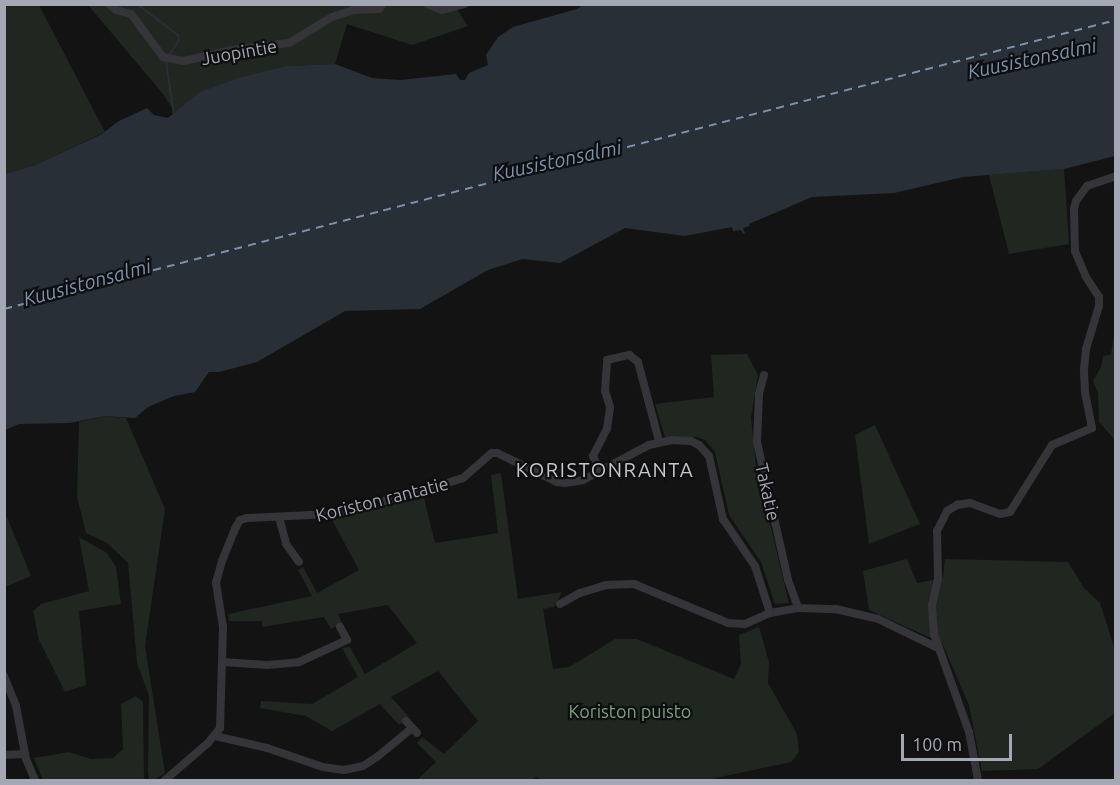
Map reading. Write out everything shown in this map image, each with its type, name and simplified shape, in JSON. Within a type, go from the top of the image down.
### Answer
[{"type":"street","name":"Juopintie","points":[[109,4],[116,10],[131,14],[163,57],[184,61],[232,50],[289,43],[332,17],[353,10],[379,9],[383,4]]},
{"type":"street","points":[[427,4],[442,10],[465,4]]},
{"type":"street","points":[[978,780],[969,732],[955,686],[938,648],[932,620],[938,578],[936,538],[941,520],[947,511],[957,505],[969,503],[1000,514],[1010,513],[1052,445],[1092,428],[1085,391],[1084,369],[1086,349],[1099,306],[1099,297],[1086,277],[1075,251],[1074,209],[1076,201],[1087,186],[1116,176]]},
{"type":"street","points":[[601,471],[593,456],[607,429],[610,407],[605,391],[607,360],[628,355],[638,362],[659,441]]},
{"type":"street","name":"Takatie","points":[[764,375],[759,394],[757,442],[788,580],[798,608]]},
{"type":"street","name":"Koriston rantatie","points":[[215,736],[222,714],[223,662],[223,617],[216,583],[226,550],[240,520],[331,514],[435,487],[467,476],[492,453],[497,453],[557,482],[583,480],[640,448],[659,441],[691,441],[699,444],[709,456],[723,519],[756,566],[770,613]]},
{"type":"street","points":[[279,517],[286,544],[299,562]]},
{"type":"street","points":[[560,604],[594,588],[626,583],[657,592],[728,623],[745,624],[770,613],[798,608],[817,607],[863,613],[938,648]]},
{"type":"street","points":[[223,662],[273,664],[299,662],[347,640],[340,627]]},
{"type":"street","points":[[4,676],[16,706],[25,754],[34,780]]},
{"type":"street","points":[[165,780],[215,736],[262,747],[323,767],[344,770],[363,766],[415,731],[406,721]]},
{"type":"street","points":[[4,755],[25,754]]},
{"type":"green space","points":[[4,5],[39,5],[105,132],[35,165],[5,174]]},
{"type":"green space","points":[[88,5],[454,5],[468,26],[412,45],[347,24],[335,64],[287,66],[176,114],[163,94]]},
{"type":"green space","points":[[1064,169],[1069,244],[1009,254],[989,175]]},
{"type":"green space","points":[[1115,329],[1116,440],[1099,422],[1098,393],[1093,381],[1101,367],[1103,356],[1111,354]]},
{"type":"green space","points":[[747,354],[758,375],[751,418],[756,466],[789,603],[775,604],[761,562],[729,515],[715,452],[705,440],[697,437],[665,437],[655,404],[714,397],[711,355]]},
{"type":"green space","points":[[104,416],[126,418],[165,509],[145,646],[165,773],[154,780],[149,780],[148,770],[149,696],[137,663],[128,563],[107,543],[86,533],[77,497],[79,422]]},
{"type":"green space","points":[[875,425],[920,524],[869,544],[855,435]]},
{"type":"green space","name":"Koriston puisto","points":[[501,473],[518,599],[562,592],[554,607],[543,609],[553,669],[569,667],[615,639],[637,639],[734,679],[741,664],[739,635],[759,627],[769,662],[768,683],[797,734],[799,752],[791,762],[706,780],[543,780],[537,777],[530,780],[417,780],[436,762],[417,743],[422,737],[444,754],[478,721],[438,671],[391,697],[409,717],[399,725],[380,704],[332,731],[306,716],[260,708],[261,701],[312,704],[358,677],[342,648],[350,647],[365,674],[417,643],[388,605],[338,614],[342,623],[331,629],[324,617],[262,627],[262,621],[229,621],[228,614],[312,596],[298,570],[303,567],[317,593],[359,570],[331,518],[424,498],[435,543],[498,533],[491,475]]},
{"type":"green space","points":[[4,510],[31,576],[5,587],[4,587]]},
{"type":"green space","points":[[79,537],[107,553],[116,567],[121,604],[79,611],[86,685],[65,692],[39,640],[33,611],[41,604],[89,591]]},
{"type":"green space","points":[[907,559],[917,583],[943,578],[945,559],[1068,562],[1084,588],[1100,603],[1115,650],[1115,713],[1038,769],[982,771],[969,705],[942,643],[869,610],[863,571]]},
{"type":"green space","points":[[136,696],[143,702],[144,780],[43,780],[34,758],[69,752],[91,759],[113,758],[123,749],[121,704]]},
{"type":"water","name":"Kuusistonsalmi","points":[[583,5],[1115,5],[1115,156],[1064,169],[963,177],[894,193],[812,197],[749,224],[750,226],[743,228],[745,233],[743,234],[741,230],[733,231],[732,227],[685,236],[625,228],[560,263],[523,259],[488,270],[420,309],[345,311],[257,362],[219,372],[209,372],[195,392],[174,396],[148,407],[135,418],[104,416],[70,423],[19,424],[5,430],[5,174],[35,165],[102,134],[119,121],[147,108],[154,115],[168,118],[200,92],[238,78],[287,66],[335,64],[372,78],[400,80],[456,74],[460,80],[465,80],[469,73],[488,65],[486,55],[498,37],[513,27],[577,9]]},
{"type":"waterway","points":[[137,4],[178,35],[179,40],[170,54]]},
{"type":"waterway","points":[[166,61],[174,115]]},
{"type":"ferry route","points":[[4,309],[1116,20]]},
{"type":"district","name":"KORISTONRANTA","points":[[605,469]]}]
